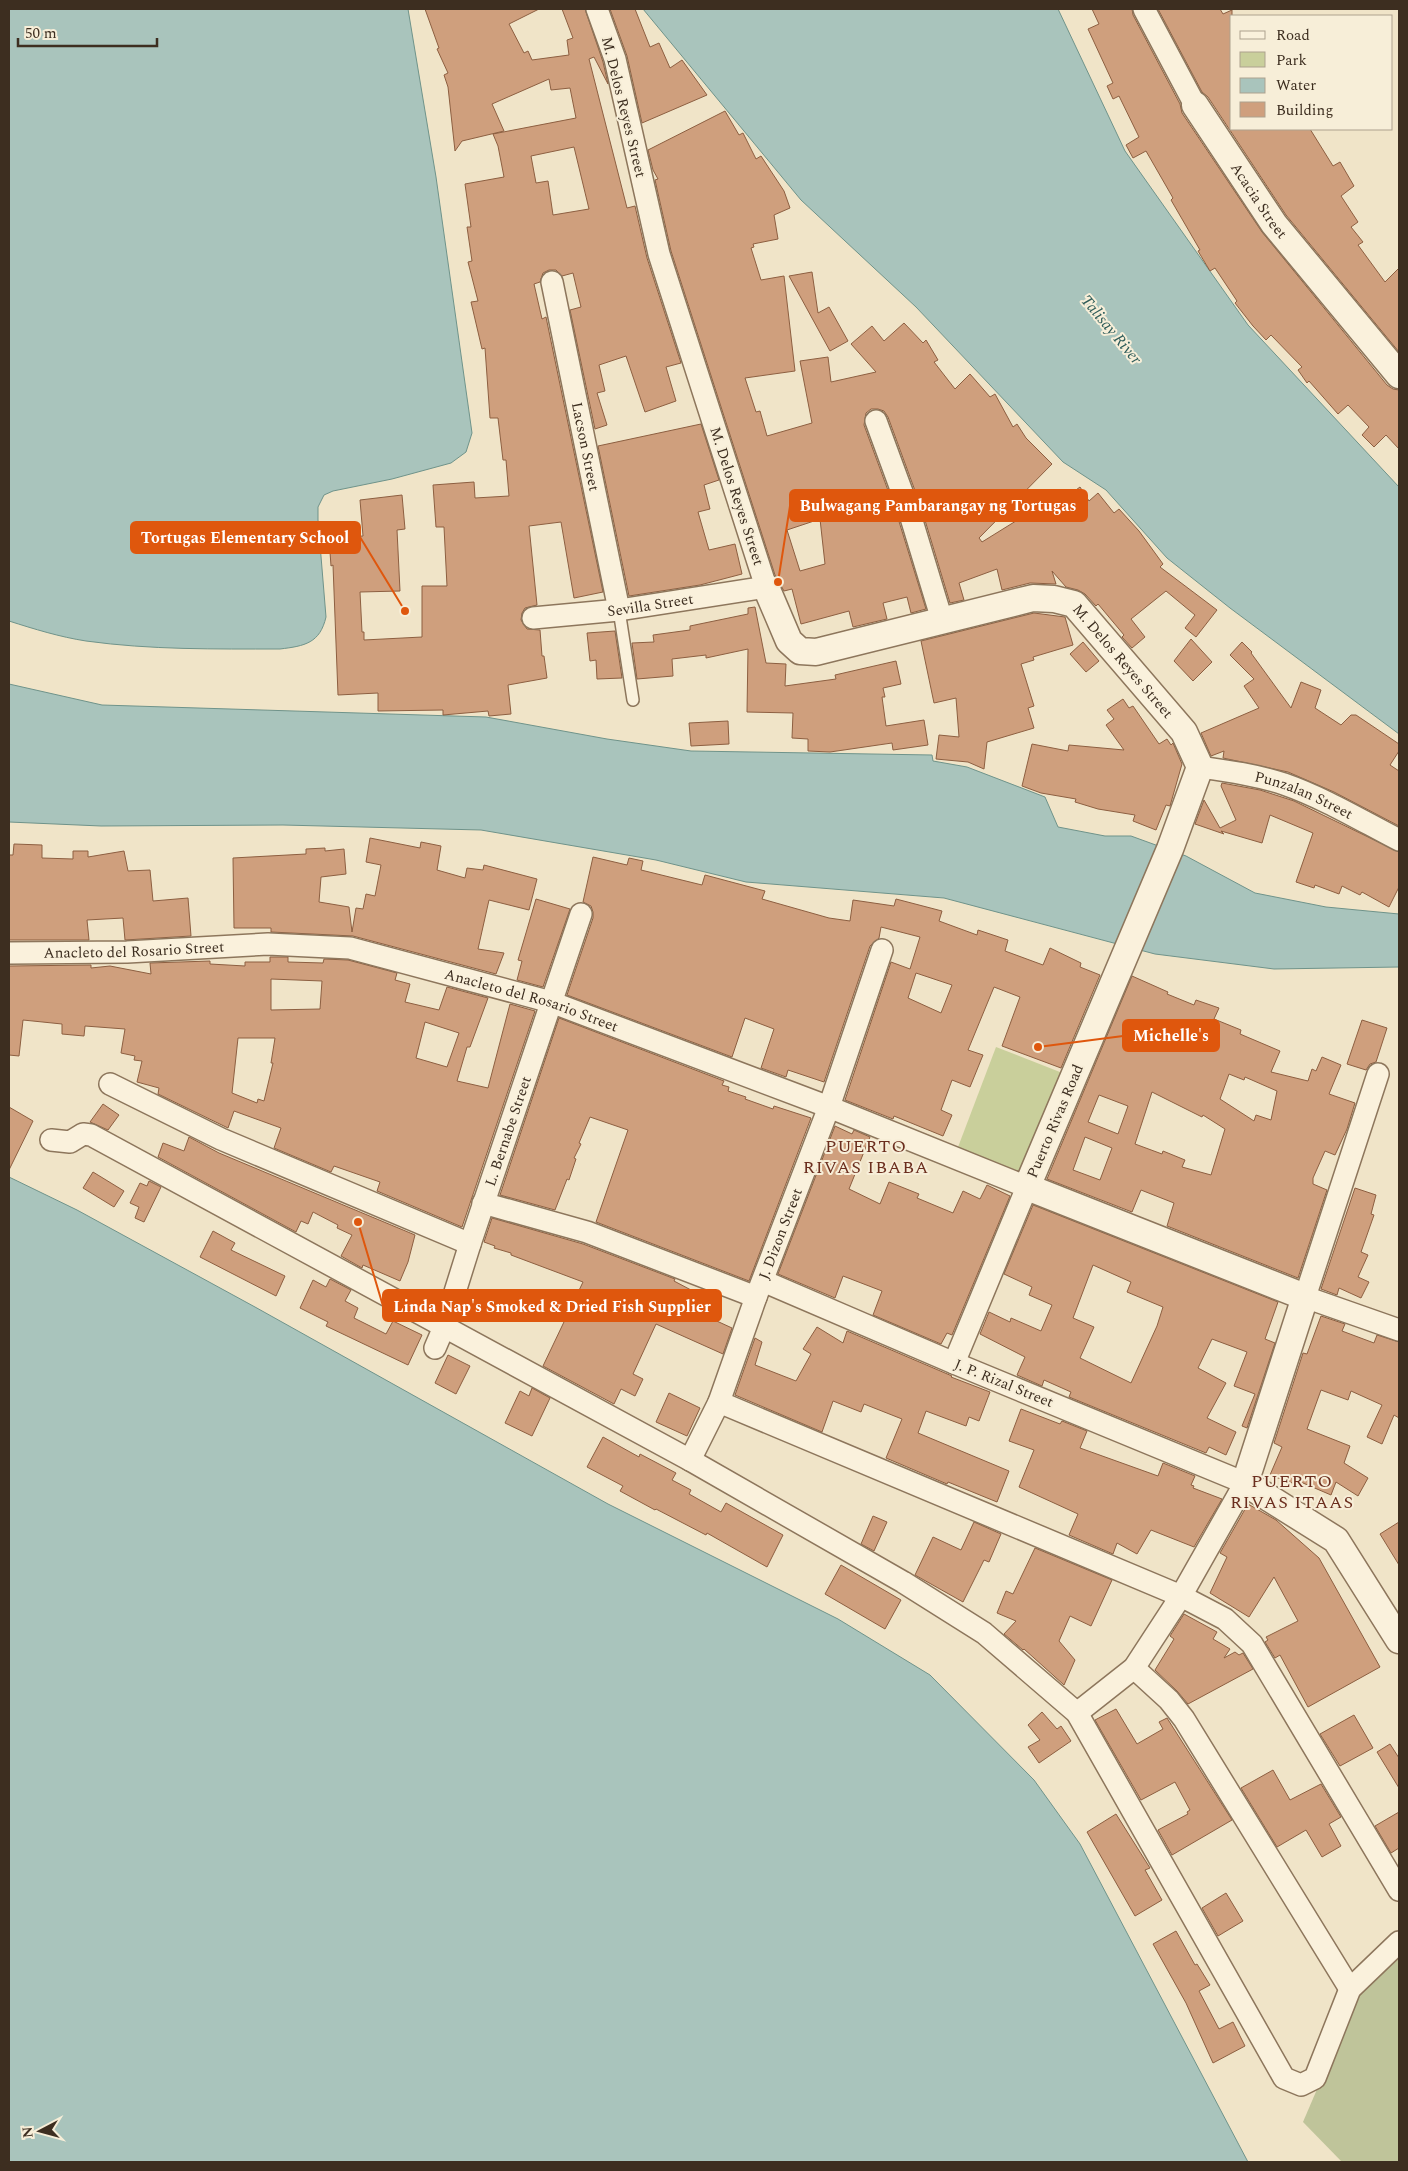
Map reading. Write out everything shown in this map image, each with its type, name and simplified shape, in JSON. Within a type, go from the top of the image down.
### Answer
[{"type":"street","name":"M. Delos Reyes Street","points":[[597,9],[614,58],[660,254],[766,587],[789,641],[800,651],[816,652],[1033,598],[1054,599],[1074,604],[1184,732],[1200,767]]},
{"type":"street","name":"Acacia Street","points":[[1144,9],[1195,105],[1274,224],[1399,375]]},
{"type":"street","name":"Lacson Street","points":[[552,282],[619,610]]},
{"type":"street","points":[[876,421],[910,511],[942,620]]},
{"type":"street","name":"Sevilla Street","points":[[533,618],[619,610],[766,587]]},
{"type":"street","name":"Punzalan Street","points":[[1200,767],[1237,772],[1284,784],[1336,807],[1399,840]]},
{"type":"street","name":"Puerto Rivas Road","points":[[954,1363],[1170,849],[1200,767]]},
{"type":"street","name":"L. Bernabe Street","points":[[435,1348],[444,1327],[483,1203],[581,914]]},
{"type":"street","name":"Anacleto del Rosario Street","points":[[9,953],[127,952],[268,944],[350,948],[550,1002],[829,1107],[1027,1187]]},
{"type":"street","name":"J. Dizon Street","points":[[690,1460],[719,1402],[759,1289],[829,1107],[882,950]]},
{"type":"street","points":[[1077,1712],[1134,1668],[1181,1596],[1245,1483],[1378,1074]]},
{"type":"street","points":[[110,1084],[221,1138],[470,1244]]},
{"type":"street","points":[[51,1140],[70,1142],[83,1134],[91,1135],[690,1460],[903,1582],[984,1633],[1077,1712],[1284,2078],[1301,2085],[1315,2078],[1350,1989],[1399,1942]]},
{"type":"street","points":[[1027,1187],[1305,1297],[1399,1330]]},
{"type":"street","name":"J. P. Rizal Street","points":[[483,1203],[587,1232],[759,1289],[954,1363],[1245,1483]]},
{"type":"street","points":[[719,1402],[1181,1596],[1225,1619],[1252,1644],[1399,1890]]},
{"type":"street","points":[[1245,1483],[1336,1540],[1399,1640]]},
{"type":"street","points":[[1134,1668],[1170,1700],[1184,1719],[1350,1989]]},
{"type":"lane","points":[[619,610],[633,700]]},
{"type":"green space","points":[[996,1047],[1065,1074],[1023,1182],[955,1155]]},
{"type":"green space","points":[[1399,1954],[1399,2162],[1342,2162],[1303,2122],[1360,1989]]},
{"type":"water","points":[[9,9],[408,9],[436,177],[472,433],[466,452],[451,463],[392,479],[333,491],[324,495],[318,507],[318,520],[326,617],[320,633],[310,642],[280,649],[135,646],[76,639],[9,621]]},
{"type":"water","name":"Talisay River","points":[[643,9],[1058,9],[1125,151],[1248,325],[1399,487],[1399,734],[1230,608],[1167,558],[1106,490],[1063,462],[916,307],[801,200]]},
{"type":"water","points":[[9,684],[102,705],[486,717],[607,739],[691,751],[932,755],[933,761],[967,767],[1045,797],[1058,827],[1105,836],[1131,836],[1186,856],[1255,893],[1326,907],[1399,914],[1399,967],[1274,969],[1155,954],[944,898],[746,882],[656,860],[481,830],[283,825],[101,826],[9,822]]},
{"type":"water","points":[[9,1177],[77,1210],[255,1307],[608,1504],[838,1619],[930,1675],[1034,1780],[1080,1844],[1248,2162],[9,2162]]},
{"type":"building","points":[[425,9],[539,9],[509,24],[524,53],[528,51],[532,60],[569,55],[567,40],[573,38],[562,9],[585,9],[603,62],[608,84],[594,57],[589,59],[627,208],[635,206],[647,258],[681,363],[666,367],[676,401],[645,412],[626,356],[599,365],[605,391],[597,393],[607,425],[595,429],[570,310],[581,307],[573,273],[562,276],[556,270],[549,270],[543,273],[540,282],[534,284],[542,319],[546,317],[603,592],[574,598],[561,522],[529,526],[537,605],[525,608],[521,620],[527,629],[540,630],[542,656],[544,656],[547,678],[508,685],[511,714],[489,716],[488,711],[443,715],[443,710],[378,711],[378,693],[338,695],[333,565],[331,566],[329,538],[363,536],[360,500],[402,495],[405,529],[397,530],[400,591],[360,592],[364,640],[422,637],[422,586],[447,586],[444,527],[436,527],[433,485],[474,482],[475,498],[509,496],[506,460],[503,460],[498,418],[490,418],[485,348],[482,349],[471,302],[478,301],[468,262],[472,261],[467,227],[471,227],[465,184],[504,177],[498,146],[493,134],[576,118],[570,88],[551,90],[549,79],[492,104],[504,131],[462,141],[455,151],[448,87],[444,75],[448,73],[437,49],[439,48]],"holes":[[[574,147],[589,209],[553,215],[548,181],[536,183],[531,156]]]},
{"type":"building","points":[[610,9],[635,9],[650,47],[659,43],[670,68],[682,60],[707,95],[642,123],[627,56]]},
{"type":"building","points":[[1092,9],[1132,9],[1133,15],[1180,104],[1182,113],[1262,232],[1387,385],[1399,390],[1399,449],[1386,435],[1374,447],[1362,435],[1369,427],[1348,405],[1338,414],[1309,381],[1307,383],[1298,370],[1302,367],[1271,335],[1266,340],[1253,326],[1235,303],[1237,301],[1215,268],[1210,271],[1171,200],[1173,198],[1146,151],[1133,158],[1126,145],[1139,137],[1119,96],[1113,99],[1107,86],[1113,83],[1088,29],[1099,24]]},
{"type":"building","points":[[1158,9],[1220,9],[1223,14],[1232,10],[1232,15],[1230,15],[1230,130],[1311,130],[1333,166],[1340,162],[1354,186],[1341,196],[1358,222],[1351,227],[1363,242],[1358,245],[1385,282],[1399,268],[1399,352],[1286,215],[1208,97],[1202,92]]},
{"type":"building","points":[[725,111],[739,135],[743,133],[756,159],[761,156],[784,191],[790,208],[774,215],[778,239],[753,244],[754,247],[751,248],[761,280],[784,276],[795,371],[745,378],[756,412],[760,411],[767,436],[812,423],[800,361],[828,357],[831,382],[876,372],[851,344],[872,326],[884,341],[904,323],[923,343],[926,340],[938,360],[934,362],[955,389],[970,374],[990,397],[995,394],[1013,427],[1017,424],[1026,438],[1052,464],[979,538],[982,542],[1053,498],[1057,504],[1080,487],[1089,501],[1098,493],[1114,513],[1119,509],[1139,531],[1163,564],[1160,567],[1217,610],[1196,637],[1185,628],[1195,615],[1166,591],[1131,619],[1145,637],[1132,648],[1122,637],[1124,635],[1098,604],[1096,606],[1085,594],[1078,590],[1066,587],[1052,571],[1056,584],[1030,583],[1002,590],[997,569],[959,583],[964,600],[950,603],[921,507],[888,417],[884,411],[878,409],[871,409],[866,413],[864,425],[897,515],[926,609],[911,613],[907,597],[883,603],[887,619],[853,627],[849,611],[801,624],[792,589],[784,591],[775,575],[671,251],[655,180],[658,179],[653,170],[648,150]],"holes":[[[820,519],[825,564],[800,571],[787,530]]]},
{"type":"building","points":[[812,272],[818,313],[829,307],[848,341],[830,351],[789,276]]},
{"type":"building","points":[[701,424],[719,480],[704,485],[710,509],[698,512],[709,550],[735,544],[742,574],[700,585],[629,596],[598,446]]},
{"type":"building","points":[[755,607],[766,663],[786,664],[785,686],[836,679],[835,675],[896,661],[901,684],[883,688],[885,697],[882,697],[886,726],[924,720],[928,745],[893,750],[892,743],[830,752],[808,751],[808,739],[792,738],[793,713],[747,712],[748,649],[706,658],[706,655],[672,659],[673,676],[637,679],[632,643],[654,642],[653,635],[690,630],[690,626],[748,614],[748,608]]},
{"type":"building","points":[[1034,613],[1065,617],[1073,645],[1033,657],[1034,660],[1021,664],[1034,706],[1028,708],[1034,728],[987,742],[984,769],[968,762],[936,759],[939,735],[959,737],[956,698],[934,703],[921,641]]},
{"type":"building","points":[[615,631],[622,678],[597,679],[596,660],[590,661],[587,633]]},
{"type":"building","points":[[1191,639],[1212,662],[1193,681],[1174,661]]},
{"type":"building","points":[[1083,642],[1099,661],[1086,672],[1070,654]]},
{"type":"building","points":[[1242,642],[1252,652],[1291,708],[1301,682],[1321,690],[1315,708],[1341,725],[1351,715],[1356,715],[1399,744],[1399,751],[1390,765],[1399,771],[1399,826],[1334,792],[1288,772],[1223,758],[1224,751],[1211,756],[1201,733],[1259,708],[1244,686],[1254,679],[1230,655]]},
{"type":"building","points":[[1123,699],[1129,708],[1133,706],[1159,744],[1167,739],[1171,745],[1173,743],[1182,764],[1170,806],[1166,805],[1156,830],[1133,821],[1135,815],[1098,809],[1075,802],[1076,799],[1041,793],[1022,786],[1032,744],[1068,751],[1069,745],[1124,750],[1106,725],[1114,719],[1107,710]]},
{"type":"building","points":[[728,721],[729,744],[691,746],[689,723]]},
{"type":"building","points":[[1222,783],[1260,790],[1294,801],[1399,852],[1399,887],[1389,907],[1362,892],[1360,895],[1342,886],[1339,894],[1315,885],[1314,888],[1296,882],[1313,833],[1270,815],[1262,843],[1221,831],[1224,834],[1195,824],[1204,800],[1220,828],[1236,820],[1221,786]]},
{"type":"building","points":[[370,838],[420,848],[421,842],[441,846],[437,870],[465,878],[467,868],[483,870],[484,865],[537,879],[529,910],[489,900],[478,949],[504,953],[496,974],[353,936],[271,932],[271,928],[234,928],[233,858],[306,854],[306,849],[325,848],[325,851],[344,849],[346,874],[321,877],[319,902],[349,907],[352,932],[356,908],[363,909],[366,894],[375,896],[381,865],[366,862]]},
{"type":"building","points":[[14,844],[42,845],[42,858],[73,859],[73,851],[88,851],[88,857],[124,851],[128,871],[150,870],[153,901],[188,898],[191,936],[125,940],[123,918],[87,920],[89,940],[9,940],[9,855],[13,855]]},
{"type":"building","points":[[593,857],[627,865],[629,858],[643,861],[641,870],[702,885],[705,875],[765,891],[762,899],[829,918],[850,921],[853,900],[894,906],[896,899],[942,911],[939,921],[977,935],[978,930],[1008,940],[1005,951],[1043,965],[1050,948],[1081,963],[1080,967],[1100,975],[1061,1068],[1002,1046],[1020,997],[994,987],[968,1050],[983,1055],[970,1087],[952,1080],[941,1110],[952,1115],[943,1136],[894,1116],[893,1119],[845,1100],[891,962],[910,969],[920,937],[881,927],[879,938],[870,946],[824,1082],[788,1070],[786,1077],[761,1068],[774,1029],[745,1018],[732,1057],[567,995],[593,918],[591,906],[583,902]],"holes":[[[916,973],[952,985],[941,1013],[908,998]]]},
{"type":"building","points":[[536,899],[570,909],[543,987],[517,980],[522,961],[518,960]]},
{"type":"building","points":[[270,957],[288,957],[288,962],[323,963],[324,959],[348,960],[397,973],[395,980],[410,984],[405,1002],[439,1010],[447,987],[488,998],[470,1047],[467,1047],[457,1081],[488,1088],[510,1004],[535,1011],[462,1227],[377,1191],[380,1182],[334,1166],[331,1172],[274,1148],[281,1128],[234,1111],[228,1128],[158,1094],[159,1088],[137,1082],[142,1061],[134,1060],[135,1056],[121,1053],[125,1029],[85,1026],[84,1036],[62,1034],[62,1024],[23,1020],[19,1056],[9,1055],[9,966],[91,965],[91,968],[110,966],[151,974],[150,963],[210,961],[210,964],[245,966],[245,962],[270,962]],"holes":[[[271,979],[322,981],[320,1009],[271,1010]],[[425,1022],[459,1033],[447,1067],[416,1058]],[[238,1038],[275,1038],[271,1063],[273,1063],[264,1101],[258,1099],[257,1103],[232,1093]]]},
{"type":"building","points":[[1132,976],[1194,1005],[1196,1000],[1219,1008],[1214,1019],[1241,1030],[1240,1034],[1280,1051],[1271,1072],[1308,1081],[1312,1069],[1316,1071],[1322,1057],[1341,1065],[1329,1094],[1355,1103],[1347,1129],[1335,1155],[1325,1151],[1313,1178],[1313,1184],[1327,1190],[1298,1278],[1167,1226],[1174,1203],[1141,1190],[1132,1212],[1047,1179]],"holes":[[[1229,1074],[1244,1080],[1245,1077],[1277,1091],[1271,1120],[1256,1115],[1254,1121],[1220,1099]],[[1152,1092],[1202,1117],[1203,1115],[1225,1129],[1211,1175],[1182,1167],[1185,1160],[1163,1151],[1162,1154],[1135,1144]],[[1099,1095],[1128,1106],[1118,1134],[1088,1122]],[[1085,1137],[1112,1148],[1100,1180],[1073,1170]]]},
{"type":"building","points":[[559,1018],[724,1081],[722,1085],[729,1087],[728,1091],[746,1097],[745,1099],[773,1109],[774,1106],[811,1118],[749,1281],[596,1222],[628,1130],[590,1117],[574,1158],[576,1159],[569,1180],[567,1179],[555,1210],[500,1195]]},
{"type":"building","points":[[1362,1020],[1387,1028],[1376,1062],[1370,1064],[1366,1070],[1347,1064]]},
{"type":"building","points":[[103,1104],[119,1115],[108,1130],[90,1122]]},
{"type":"building","points":[[9,1107],[33,1121],[9,1170]]},
{"type":"building","points":[[835,1126],[852,1134],[854,1130],[870,1137],[849,1189],[880,1204],[889,1182],[919,1194],[917,1198],[953,1213],[963,1191],[980,1199],[987,1185],[1010,1196],[952,1335],[947,1333],[941,1344],[873,1315],[882,1291],[843,1276],[835,1298],[778,1274]]},
{"type":"building","points":[[189,1137],[219,1153],[415,1235],[408,1262],[400,1281],[363,1265],[362,1268],[341,1256],[352,1235],[337,1228],[338,1225],[313,1212],[308,1224],[301,1221],[296,1232],[158,1157],[163,1143],[184,1151]]},
{"type":"building","points":[[93,1172],[124,1191],[114,1207],[83,1188]]},
{"type":"building","points":[[149,1181],[161,1187],[144,1222],[135,1218],[139,1207],[130,1203],[140,1183],[147,1186]]},
{"type":"building","points":[[1355,1188],[1376,1195],[1371,1214],[1374,1215],[1361,1252],[1368,1255],[1358,1277],[1369,1282],[1361,1298],[1339,1288],[1337,1295],[1321,1289]]},
{"type":"building","points":[[1033,1205],[1278,1302],[1265,1339],[1275,1343],[1247,1428],[1242,1426],[1255,1394],[1234,1386],[1247,1352],[1212,1339],[1198,1368],[1226,1383],[1207,1418],[1236,1432],[1226,1455],[1209,1447],[1206,1453],[1069,1397],[1071,1392],[1044,1380],[1042,1386],[1017,1375],[1025,1357],[980,1334],[989,1312],[1010,1322],[1011,1318],[1041,1331],[1052,1305],[1029,1295],[1032,1287],[1004,1274]],"holes":[[[1093,1265],[1131,1282],[1127,1292],[1163,1307],[1157,1326],[1131,1383],[1080,1358],[1094,1327],[1073,1318]]]},
{"type":"building","points":[[492,1218],[583,1244],[675,1279],[674,1281],[691,1290],[684,1306],[732,1328],[723,1354],[656,1324],[633,1374],[643,1379],[635,1396],[621,1389],[614,1404],[543,1366],[583,1282],[511,1255],[511,1253],[494,1248],[495,1246],[484,1242]]},
{"type":"building","points":[[213,1231],[235,1243],[231,1250],[285,1276],[276,1296],[200,1257]]},
{"type":"building","points":[[330,1279],[351,1290],[345,1301],[358,1308],[354,1318],[386,1334],[393,1321],[422,1335],[408,1365],[326,1326],[328,1322],[300,1308],[313,1280],[326,1287]]},
{"type":"building","points":[[1321,1316],[1345,1324],[1342,1331],[1374,1343],[1377,1335],[1399,1342],[1399,1418],[1394,1415],[1382,1444],[1367,1437],[1382,1405],[1351,1391],[1348,1400],[1321,1390],[1307,1429],[1350,1446],[1344,1463],[1368,1478],[1358,1496],[1336,1482],[1331,1495],[1296,1480],[1295,1484],[1270,1475],[1282,1447],[1274,1443],[1303,1353],[1307,1354]]},
{"type":"building","points":[[817,1327],[843,1343],[847,1331],[951,1377],[990,1392],[979,1421],[969,1417],[966,1426],[926,1411],[918,1433],[1009,1471],[997,1502],[948,1482],[947,1484],[886,1458],[902,1419],[864,1404],[861,1412],[833,1401],[822,1432],[735,1395],[755,1338],[762,1342],[755,1365],[796,1381],[811,1354],[803,1349]]},
{"type":"building","points":[[448,1355],[470,1366],[456,1394],[435,1383]]},
{"type":"building","points":[[532,1388],[550,1398],[532,1436],[505,1423],[520,1391],[529,1396]]},
{"type":"building","points":[[669,1393],[700,1408],[687,1436],[656,1422]]},
{"type":"building","points":[[1021,1409],[1060,1424],[1062,1421],[1087,1431],[1080,1448],[1158,1476],[1163,1463],[1195,1476],[1191,1485],[1194,1486],[1193,1488],[1222,1499],[1194,1547],[1151,1530],[1137,1554],[1117,1543],[1113,1554],[1069,1535],[1078,1514],[1019,1487],[1034,1450],[1009,1441]]},
{"type":"building","points":[[603,1437],[639,1457],[640,1454],[676,1473],[672,1480],[691,1490],[689,1494],[721,1512],[726,1503],[783,1535],[767,1567],[707,1533],[706,1535],[620,1491],[623,1486],[587,1467]]},
{"type":"building","points":[[1248,1504],[1276,1520],[1319,1558],[1380,1667],[1308,1707],[1280,1655],[1275,1658],[1265,1642],[1268,1640],[1266,1637],[1298,1621],[1274,1577],[1249,1617],[1210,1593],[1227,1557],[1220,1553]]},
{"type":"building","points":[[873,1516],[887,1522],[874,1551],[861,1544]]},
{"type":"building","points":[[974,1522],[1001,1534],[989,1562],[984,1560],[963,1602],[915,1575],[933,1537],[961,1550]]},
{"type":"building","points":[[1399,1522],[1399,1565],[1380,1534]]},
{"type":"building","points":[[1035,1548],[1112,1580],[1091,1626],[1070,1616],[1059,1641],[1075,1660],[1064,1685],[1024,1649],[1004,1634],[1016,1621],[997,1613],[1006,1591],[1013,1594]]},
{"type":"building","points":[[841,1565],[901,1600],[885,1629],[825,1594]]},
{"type":"building","points":[[1184,1614],[1217,1632],[1213,1639],[1230,1649],[1224,1658],[1235,1652],[1239,1655],[1243,1653],[1253,1669],[1188,1704],[1155,1670],[1174,1639],[1170,1636]]},
{"type":"building","points":[[1116,1709],[1137,1744],[1163,1729],[1159,1722],[1167,1718],[1232,1820],[1172,1855],[1158,1830],[1188,1814],[1187,1812],[1190,1810],[1175,1782],[1141,1800],[1095,1720]]},
{"type":"building","points":[[1042,1712],[1057,1729],[1061,1726],[1071,1741],[1039,1763],[1028,1747],[1040,1740],[1028,1725]]},
{"type":"building","points":[[1354,1715],[1373,1748],[1340,1766],[1320,1734]]},
{"type":"building","points":[[1390,1744],[1399,1758],[1399,1788],[1377,1752]]},
{"type":"building","points":[[1273,1770],[1290,1800],[1321,1784],[1341,1817],[1329,1824],[1341,1846],[1322,1857],[1306,1830],[1277,1847],[1241,1788]]},
{"type":"building","points":[[1399,1812],[1399,1848],[1391,1853],[1375,1826]]},
{"type":"building","points":[[1116,1814],[1150,1868],[1145,1870],[1162,1900],[1135,1916],[1087,1832]]},
{"type":"building","points":[[1226,1893],[1243,1921],[1218,1936],[1202,1908]]},
{"type":"building","points":[[1176,1931],[1195,1965],[1197,1964],[1210,1985],[1199,1991],[1219,2029],[1233,2022],[1245,2046],[1213,2063],[1186,2003],[1153,1944]]},
{"type":"place","name":"Bulwagang Pambarangay ng Tortugas","points":[[778,582]]},
{"type":"place","name":"Tortugas Elementary School","points":[[405,611]]},
{"type":"place","name":"Michelle's","points":[[1038,1047]]},
{"type":"place","name":"Linda Nap's Smoked & Dried Fish Supplier","points":[[358,1222]]},
{"type":"district","name":"PUERTO RIVAS IBABA","points":[[866,1156]]},
{"type":"district","name":"PUERTO RIVAS ITAAS","points":[[1292,1491]]}]
